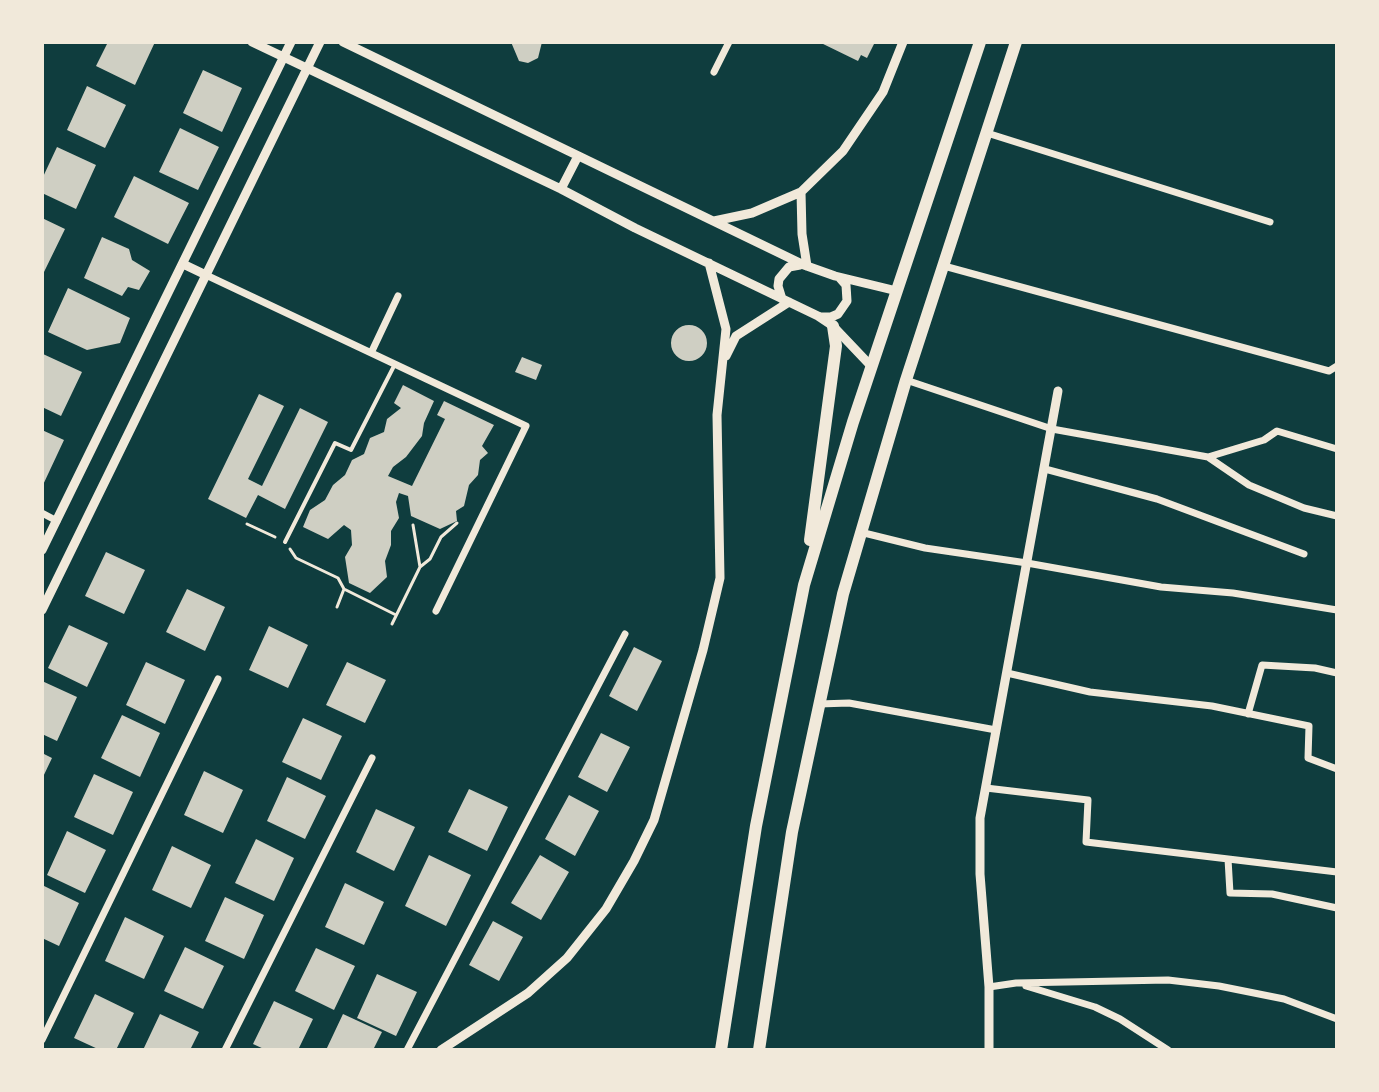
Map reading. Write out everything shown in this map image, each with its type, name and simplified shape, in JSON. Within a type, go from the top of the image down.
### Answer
[{"type":"highway","points":[[721,1050],[756,826],[803,594],[824,511],[980,42]]},
{"type":"highway","points":[[759,1050],[792,832],[843,594],[906,380],[1016,42]]},
{"type":"highway","points":[[803,594],[836,346],[833,326]]},
{"type":"street","points":[[252,42],[818,316],[833,326],[871,366]]},
{"type":"street","points":[[42,550],[291,42]]},
{"type":"street","points":[[343,42],[712,222],[805,266],[842,279],[846,285],[844,308],[831,317],[818,316]]},
{"type":"street","points":[[714,72],[729,42]]},
{"type":"street","points":[[712,222],[752,213],[801,192],[843,151],[883,92],[903,42]]},
{"type":"street","points":[[42,610],[318,47]]},
{"type":"street","points":[[987,133],[1270,222]]},
{"type":"street","points":[[561,189],[578,156]]},
{"type":"street","points":[[801,192],[805,266]]},
{"type":"street","points":[[441,1050],[528,993],[567,958],[606,909],[654,820],[700,664],[720,578],[717,415],[726,329],[709,263]]},
{"type":"street","points":[[183,264],[526,426],[436,611]]},
{"type":"street","points":[[786,300],[778,286],[783,272],[793,264],[805,266]]},
{"type":"street","points":[[944,266],[1329,371],[1337,366]]},
{"type":"street","points":[[835,276],[897,291]]},
{"type":"street","points":[[372,351],[398,296]]},
{"type":"street","points":[[723,363],[736,336],[786,300]]},
{"type":"street","points":[[906,380],[1052,429],[1208,457],[1249,485],[1304,508],[1337,516]]},
{"type":"street","points":[[989,1050],[989,987],[980,874],[980,818],[1058,391]]},
{"type":"street","points":[[1208,457],[1264,440],[1277,431],[1337,449]]},
{"type":"street","points":[[1045,469],[1157,499],[1304,554]]},
{"type":"street","points":[[42,513],[57,521]]},
{"type":"street","points":[[860,532],[925,548],[1161,587],[1233,593],[1337,610]]},
{"type":"street","points":[[407,1050],[625,634]]},
{"type":"street","points":[[1248,714],[1262,665],[1315,668],[1337,673]]},
{"type":"street","points":[[1007,673],[1090,692],[1212,706],[1309,726],[1308,758],[1337,769]]},
{"type":"street","points":[[42,1040],[218,679]]},
{"type":"street","points":[[819,704],[849,703],[996,730]]},
{"type":"street","points":[[225,1050],[372,758]]},
{"type":"street","points":[[986,788],[1088,800],[1086,842],[1337,872]]},
{"type":"street","points":[[1228,859],[1230,893],[1272,894],[1337,908]]},
{"type":"street","points":[[989,987],[1016,983],[1168,980],[1284,999],[1337,1019]]},
{"type":"street","points":[[1016,983],[1095,1007],[1168,1050]]},
{"type":"lane","points":[[285,542],[335,443],[351,450],[396,363]]},
{"type":"path","points":[[392,624],[420,567],[430,559],[441,537],[457,523]]},
{"type":"path","points":[[247,524],[285,542],[296,558],[338,578],[344,589],[396,615]]},
{"type":"path","points":[[413,525],[420,567]]},
{"type":"path","points":[[337,607],[344,589]]},
{"type":"building","points":[[108,42],[155,42],[135,85],[96,66]]},
{"type":"building","points":[[511,42],[542,42],[538,58],[528,63],[519,61]]},
{"type":"building","points":[[819,42],[875,42],[867,58],[861,55],[858,61]]},
{"type":"building","points":[[203,70],[242,88],[222,132],[183,113]]},
{"type":"building","points":[[87,86],[126,105],[105,148],[67,130]]},
{"type":"building","points":[[180,128],[219,147],[198,190],[159,172]]},
{"type":"building","points":[[57,147],[96,165],[76,209],[42,193],[42,179]]},
{"type":"building","points":[[134,176],[189,203],[168,244],[114,217]]},
{"type":"building","points":[[42,218],[65,229],[44,272],[42,271]]},
{"type":"building","points":[[102,237],[129,249],[132,260],[150,271],[139,290],[128,287],[122,296],[84,278]]},
{"type":"building","points":[[68,288],[130,318],[120,343],[87,350],[48,332]]},
{"type":"building","points":[[689,325],[702,330],[707,343],[702,356],[689,361],[676,356],[671,343],[676,330]]},
{"type":"building","points":[[43,354],[82,372],[61,416],[42,407]]},
{"type":"building","points":[[522,357],[542,365],[536,380],[515,372]]},
{"type":"building","points":[[403,385],[434,401],[422,436],[388,476],[412,486],[445,419],[437,415],[444,401],[494,425],[482,446],[488,453],[480,460],[478,475],[469,485],[464,506],[456,511],[457,521],[440,529],[411,516],[408,496],[399,493],[396,502],[399,518],[391,531],[391,545],[385,561],[387,577],[370,593],[349,583],[345,557],[352,545],[351,530],[344,525],[328,539],[303,527],[310,510],[325,500],[333,485],[345,475],[352,460],[364,454],[370,438],[384,432],[387,419],[401,408],[394,403]]},
{"type":"building","points":[[259,394],[284,406],[248,479],[262,486],[300,408],[328,422],[285,509],[258,495],[246,518],[208,499]]},
{"type":"building","points":[[42,430],[64,440],[42,487]]},
{"type":"building","points":[[106,552],[145,570],[124,614],[85,596]]},
{"type":"building","points":[[187,589],[225,607],[205,651],[166,632]]},
{"type":"building","points":[[69,625],[108,643],[87,687],[48,668]]},
{"type":"building","points":[[269,626],[308,645],[288,688],[249,670]]},
{"type":"building","points":[[634,647],[662,661],[637,711],[609,696]]},
{"type":"building","points":[[146,662],[185,680],[165,724],[126,705]]},
{"type":"building","points":[[347,662],[386,680],[365,723],[326,705]]},
{"type":"building","points":[[42,681],[77,697],[57,741],[42,734]]},
{"type":"building","points":[[122,715],[160,733],[140,777],[101,758]]},
{"type":"building","points":[[303,718],[342,736],[321,780],[282,762]]},
{"type":"building","points":[[601,733],[630,747],[607,792],[578,777]]},
{"type":"building","points":[[42,753],[52,758],[42,779]]},
{"type":"building","points":[[204,771],[243,790],[223,833],[184,815]]},
{"type":"building","points":[[94,774],[133,792],[113,835],[74,817]]},
{"type":"building","points":[[287,777],[326,796],[305,839],[267,821]]},
{"type":"building","points":[[469,789],[508,807],[487,851],[448,832]]},
{"type":"building","points":[[569,795],[599,811],[575,856],[545,839]]},
{"type":"building","points":[[376,809],[415,827],[394,871],[356,852]]},
{"type":"building","points":[[67,831],[106,850],[85,893],[47,875]]},
{"type":"building","points":[[256,839],[294,858],[274,901],[235,883]]},
{"type":"building","points":[[172,846],[211,865],[191,908],[152,890]]},
{"type":"building","points":[[429,855],[471,875],[446,926],[405,906]]},
{"type":"building","points":[[540,855],[569,872],[541,920],[511,903]]},
{"type":"building","points":[[345,883],[384,902],[364,945],[325,927]]},
{"type":"building","points":[[42,885],[79,903],[59,946],[42,938]]},
{"type":"building","points":[[225,897],[264,915],[244,959],[205,941]]},
{"type":"building","points":[[125,917],[164,936],[144,979],[105,961]]},
{"type":"building","points":[[493,921],[523,937],[499,981],[469,965]]},
{"type":"building","points":[[185,947],[224,966],[203,1009],[164,991]]},
{"type":"building","points":[[316,948],[355,966],[334,1010],[295,991]]},
{"type":"building","points":[[377,974],[417,992],[396,1036],[357,1018]]},
{"type":"building","points":[[95,994],[134,1013],[116,1050],[100,1050],[74,1038]]},
{"type":"building","points":[[274,1001],[313,1019],[298,1050],[266,1050],[253,1044]]},
{"type":"building","points":[[160,1014],[199,1032],[190,1050],[143,1050]]},
{"type":"building","points":[[343,1014],[382,1032],[373,1050],[326,1050]]}]
